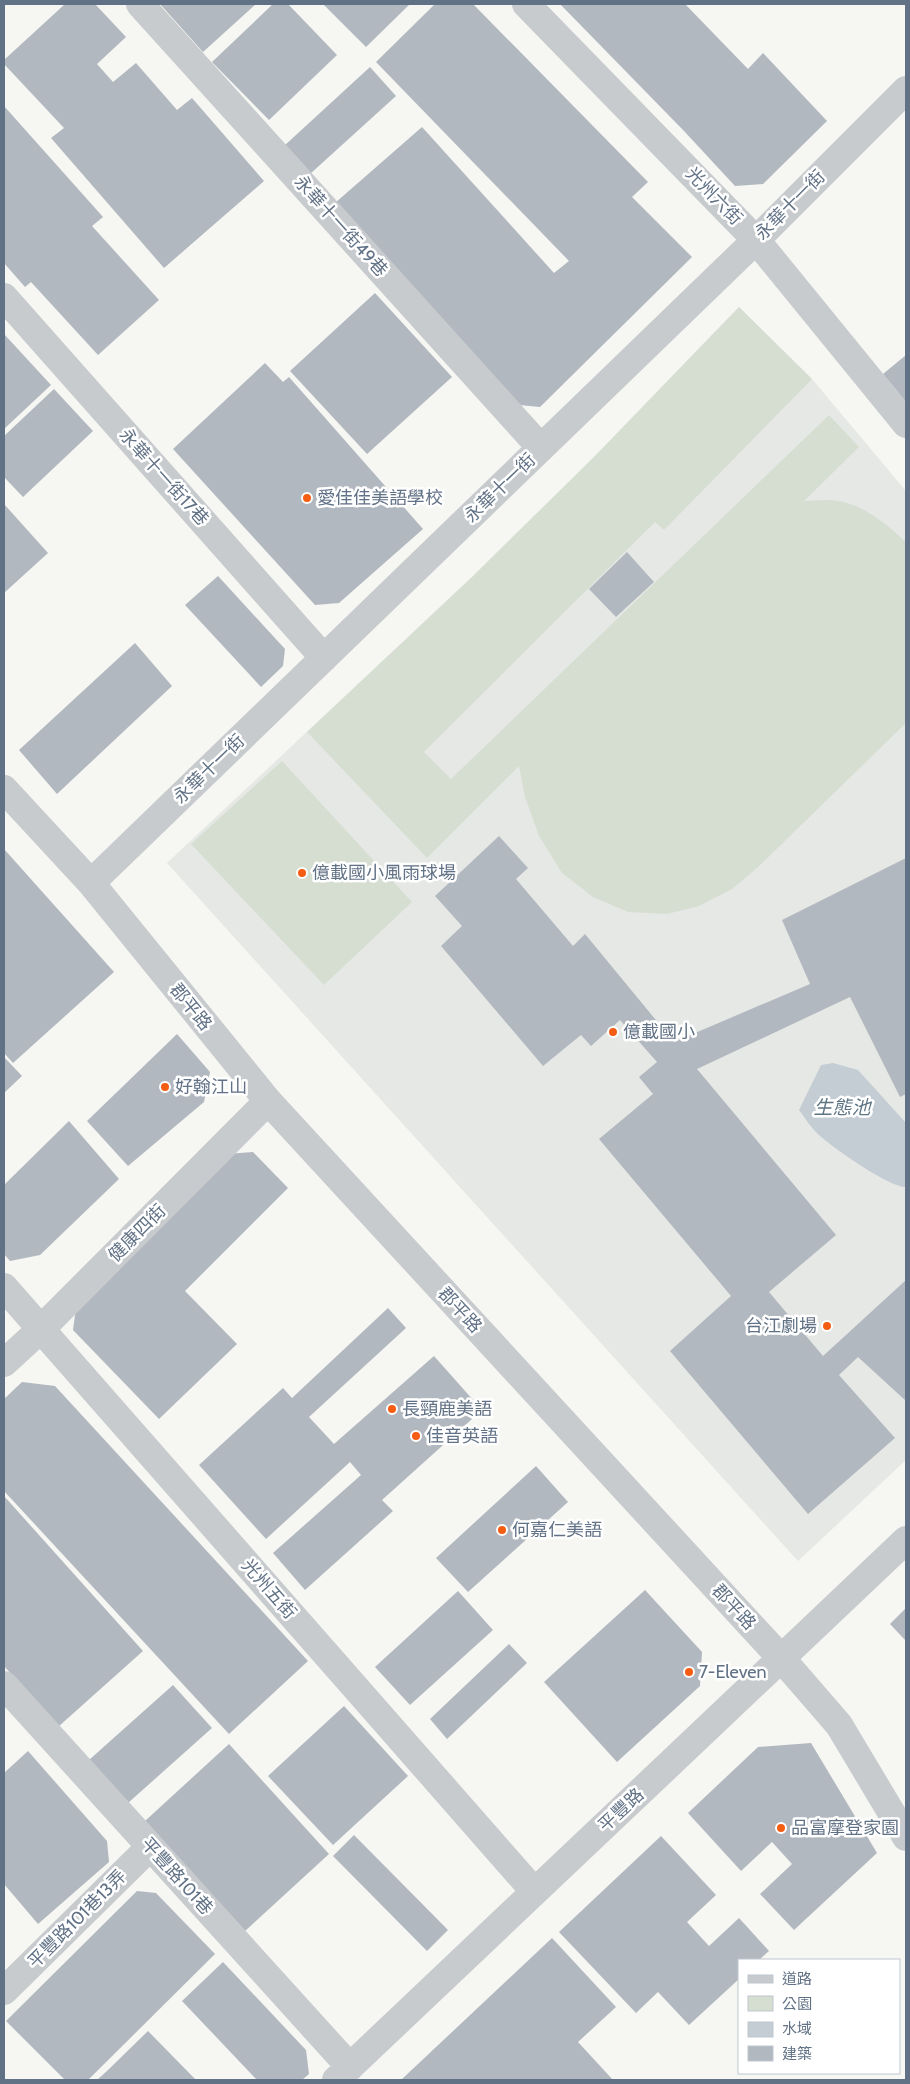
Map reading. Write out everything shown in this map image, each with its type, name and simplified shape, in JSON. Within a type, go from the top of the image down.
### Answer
[{"type":"street","name":"永華十一街49巷","points":[[140,4],[541,448]]},
{"type":"street","name":"光州六街","points":[[526,4],[756,240],[906,424]]},
{"type":"street","name":"永華十一街","points":[[91,884],[756,240],[906,90]]},
{"type":"street","name":"永華十一街17巷","points":[[4,297],[324,658]]},
{"type":"street","name":"郡平路","points":[[4,789],[91,884],[268,1101],[781,1658],[839,1725],[906,1837]]},
{"type":"street","name":"健康四街","points":[[4,1363],[41,1329],[268,1101]]},
{"type":"street","name":"光州五街","points":[[4,1287],[534,1891]]},
{"type":"street","name":"平豐路","points":[[343,2073],[906,1540]]},
{"type":"street","name":"平豐路101巷","points":[[4,1685],[150,1847],[343,2073]]},
{"type":"street","name":"平豐路101巷13弄","points":[[4,1991],[150,1847]]},
{"type":"shaded area","name":"億載國小","points":[[739,307],[812,379],[906,491],[906,1460],[798,1561],[167,863],[472,577],[594,457]]},
{"type":"green space","points":[[739,307],[812,379],[664,530],[655,522],[424,752],[451,779],[829,415],[859,447],[804,501],[840,501],[861,508],[880,520],[906,542],[906,723],[757,868],[732,889],[699,906],[667,914],[628,912],[593,897],[562,873],[539,836],[525,797],[519,766],[427,858],[307,732],[472,577],[594,457]]},
{"type":"green space","name":"億載國小風雨球場","points":[[282,761],[412,902],[324,985],[191,844]]},
{"type":"water","name":"生態池","points":[[833,1063],[858,1070],[906,1123],[906,1187],[887,1181],[861,1166],[826,1141],[816,1132],[799,1110],[821,1065]]},
{"type":"building","points":[[65,4],[95,4],[126,37],[97,64],[113,82],[136,63],[177,110],[192,98],[264,181],[164,268],[51,138],[64,128],[4,64],[4,60]]},
{"type":"building","points":[[160,4],[256,4],[203,52]]},
{"type":"building","points":[[273,4],[288,4],[337,55],[269,120],[212,62]]},
{"type":"building","points":[[323,4],[410,4],[366,47]]},
{"type":"building","points":[[435,4],[473,4],[648,182],[632,197],[692,257],[540,407],[519,405],[335,203],[422,127],[554,273],[569,261],[376,62]]},
{"type":"building","points":[[560,4],[685,4],[748,69],[763,53],[827,121],[763,184],[735,186]]},
{"type":"building","points":[[370,67],[396,96],[310,174],[284,146]]},
{"type":"building","points":[[4,106],[103,217],[92,226],[159,300],[98,355],[31,282],[25,287],[4,263]]},
{"type":"building","points":[[375,293],[452,377],[367,454],[290,371]]},
{"type":"building","points":[[4,334],[51,385],[4,429]]},
{"type":"building","points":[[906,355],[906,402],[883,374]]},
{"type":"building","name":"愛佳佳美語學校","points":[[265,363],[283,382],[289,377],[423,529],[339,603],[315,605],[173,449]]},
{"type":"building","points":[[54,389],[93,431],[23,497],[4,477],[4,436]]},
{"type":"building","points":[[4,504],[48,553],[4,593]]},
{"type":"building","points":[[627,552],[654,582],[616,617],[589,589]]},
{"type":"building","points":[[218,576],[285,649],[283,666],[261,687],[185,605]]},
{"type":"building","points":[[135,643],[172,686],[57,794],[19,750]]},
{"type":"building","points":[[499,836],[528,868],[516,879],[573,946],[585,934],[674,1042],[810,984],[782,920],[906,858],[906,1094],[900,1097],[850,997],[697,1069],[836,1235],[769,1292],[823,1356],[906,1280],[906,1401],[858,1357],[839,1375],[895,1438],[808,1514],[670,1351],[731,1296],[599,1139],[653,1094],[639,1077],[657,1062],[620,1020],[591,1046],[581,1035],[543,1066],[441,946],[462,926],[435,896]]},
{"type":"building","points":[[4,849],[114,972],[13,1063],[4,1053]]},
{"type":"building","name":"好翰江山","points":[[177,1034],[210,1072],[204,1102],[128,1166],[87,1121]]},
{"type":"building","points":[[4,1057],[22,1076],[4,1093]]},
{"type":"building","points":[[69,1121],[119,1179],[40,1255],[10,1261],[4,1254],[4,1185]]},
{"type":"building","points":[[253,1152],[288,1188],[185,1291],[237,1344],[159,1419],[73,1330],[77,1300],[226,1154]]},
{"type":"building","points":[[388,1308],[406,1328],[309,1417],[334,1444],[434,1356],[482,1410],[382,1500],[393,1511],[305,1590],[273,1553],[361,1475],[350,1462],[266,1539],[199,1465],[283,1388],[292,1398]]},
{"type":"building","points":[[22,1382],[55,1386],[308,1661],[229,1734],[4,1491],[4,1399]]},
{"type":"building","name":"何嘉仁美語","points":[[536,1466],[568,1502],[468,1592],[436,1558]]},
{"type":"building","points":[[4,1496],[143,1651],[58,1727],[4,1666]]},
{"type":"building","points":[[645,1590],[702,1652],[700,1686],[617,1762],[544,1682]]},
{"type":"building","points":[[458,1591],[493,1630],[410,1705],[375,1667]]},
{"type":"building","points":[[906,1608],[906,1641],[890,1624]]},
{"type":"building","points":[[509,1644],[527,1663],[447,1739],[430,1719]]},
{"type":"building","points":[[173,1685],[212,1728],[128,1803],[89,1760]]},
{"type":"building","points":[[344,1706],[408,1776],[333,1845],[268,1776]]},
{"type":"building","name":"品富摩登家園","points":[[811,1743],[877,1853],[794,1930],[760,1894],[792,1864],[772,1842],[741,1871],[688,1813],[758,1747]]},
{"type":"building","points":[[229,1744],[329,1854],[245,1931],[145,1821]]},
{"type":"building","points":[[28,1751],[107,1841],[109,1862],[38,1924],[4,1884],[4,1773]]},
{"type":"building","points":[[354,1835],[448,1930],[427,1951],[333,1856]]},
{"type":"building","points":[[661,1836],[716,1895],[687,1922],[709,1946],[739,1918],[769,1951],[760,1959],[738,1959],[738,1980],[689,2025],[658,1992],[636,2013],[559,1932]]},
{"type":"building","points":[[137,1891],[156,1893],[215,1954],[88,2080],[65,2080],[6,2021]]},
{"type":"building","points":[[552,1938],[616,2007],[578,2042],[613,2080],[401,2080]]},
{"type":"building","points":[[223,1962],[306,2050],[309,2074],[302,2080],[257,2080],[182,2001]]},
{"type":"building","points":[[148,2031],[196,2080],[97,2080],[107,2071]]},
{"type":"place","name":"愛佳佳美語學校","points":[[307,498]]},
{"type":"place","name":"億載國小風雨球場","points":[[302,873]]},
{"type":"place","name":"億載國小","points":[[613,1032]]},
{"type":"place","name":"好翰江山","points":[[165,1087]]},
{"type":"place","name":"台江劇場","points":[[827,1326]]},
{"type":"place","name":"長頸鹿美語","points":[[392,1409]]},
{"type":"place","name":"佳音英語","points":[[416,1436]]},
{"type":"place","name":"何嘉仁美語","points":[[502,1530]]},
{"type":"place","name":"7-Eleven","points":[[689,1672]]},
{"type":"place","name":"品富摩登家園","points":[[781,1828]]}]
